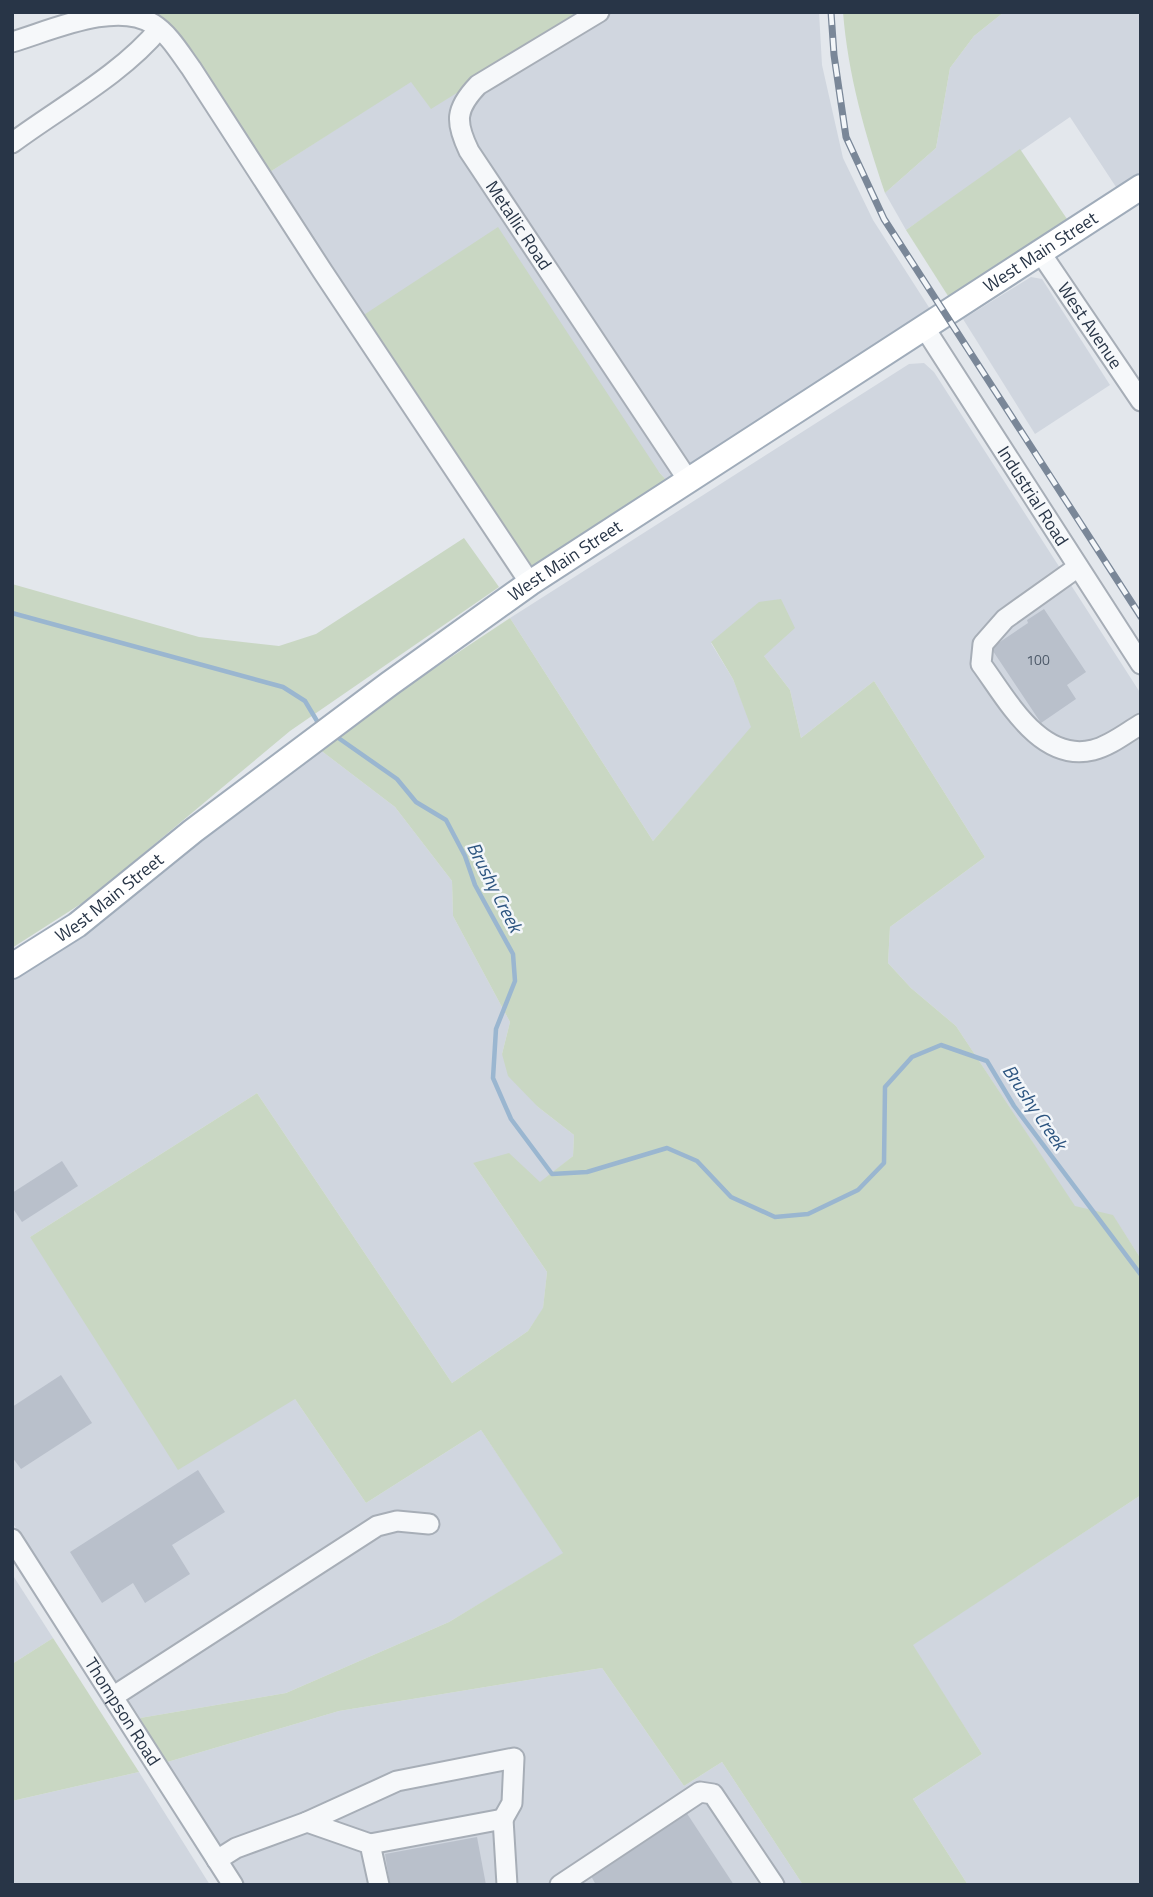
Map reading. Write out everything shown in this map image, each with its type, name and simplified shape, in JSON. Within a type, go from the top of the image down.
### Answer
[{"type":"main road","name":"West Main Street","points":[[12,966],[77,925],[193,831],[388,684],[530,583],[1141,187]]},
{"type":"street","name":"Metallic Road","points":[[599,12],[478,85],[466,98],[459,113],[459,131],[469,151],[688,480]]},
{"type":"street","points":[[12,42],[109,14],[134,16],[159,29],[191,68],[530,583]]},
{"type":"street","points":[[12,143],[143,49],[159,29]]},
{"type":"street","name":"West Avenue","points":[[1040,252],[1141,401]]},
{"type":"street","name":"Industrial Road","points":[[924,327],[1141,664]]},
{"type":"street","points":[[1079,567],[1004,619],[982,644],[981,664],[1024,722],[1050,745],[1076,751],[1092,751],[1141,724]]},
{"type":"street","points":[[114,1696],[377,1526],[397,1521],[429,1524]]},
{"type":"street","name":"Thompson Road","points":[[12,1539],[233,1885]]},
{"type":"street","points":[[217,1860],[236,1848],[307,1822],[397,1782],[514,1758],[512,1803],[503,1819],[507,1885]]},
{"type":"street","points":[[560,1885],[700,1792],[706,1791],[712,1794],[774,1885]]},
{"type":"street","points":[[307,1822],[370,1844],[503,1819]]},
{"type":"street","points":[[370,1844],[379,1885]]},
{"type":"shaded area","points":[[587,12],[819,12],[822,65],[843,158],[873,220],[932,312],[667,481],[659,472],[356,320],[262,177],[411,81],[431,108]]},
{"type":"shaded area","points":[[1004,12],[1141,12],[1141,176],[1118,190],[1070,117],[906,230],[885,193],[936,148],[950,68],[974,36]]},
{"type":"shaded area","points":[[1031,277],[1042,279],[1110,385],[1035,434],[963,319]]},
{"type":"shaded area","points":[[924,363],[934,372],[1141,694],[1141,1259],[1113,1216],[1075,1207],[956,1026],[911,988],[888,963],[890,927],[985,857],[874,681],[801,738],[790,690],[764,656],[711,643],[733,679],[752,727],[653,841],[510,618],[909,364]]},
{"type":"shaded area","points":[[319,749],[395,807],[452,881],[453,916],[510,1022],[502,1054],[538,1107],[574,1135],[573,1156],[540,1183],[473,1163],[547,1272],[543,1309],[528,1331],[452,1383],[257,1093],[30,1237],[295,1399],[366,1503],[481,1430],[564,1553],[449,1622],[286,1693],[140,1718],[12,1522],[12,979],[100,921]]},
{"type":"shaded area","points":[[1141,1495],[1141,1885],[968,1885],[913,1799],[982,1754],[912,1645]]},
{"type":"shaded area","points":[[12,1574],[53,1638],[12,1664]]},
{"type":"shaded area","points":[[602,1668],[684,1786],[722,1762],[803,1885],[233,1885],[164,1763],[339,1711]]},
{"type":"shaded area","points":[[139,1772],[210,1885],[12,1885],[12,1801]]},
{"type":"green space","points":[[150,12],[587,12],[431,109],[411,82],[262,177],[157,28]]},
{"type":"green space","points":[[843,12],[1004,12],[974,36],[950,68],[936,148],[885,193],[858,104]]},
{"type":"green space","points":[[1020,149],[1069,222],[950,299],[906,230]]},
{"type":"green space","points":[[498,227],[667,481],[535,569],[517,567],[356,320]]},
{"type":"green space","points":[[464,538],[499,587],[290,731],[90,898],[12,948],[12,584],[199,637],[279,646],[316,634]]},
{"type":"green space","points":[[781,599],[795,628],[764,656],[790,690],[801,738],[874,681],[985,857],[890,927],[888,963],[911,988],[956,1026],[1075,1206],[1113,1215],[1141,1259],[1141,1495],[913,1645],[982,1754],[913,1799],[968,1885],[803,1885],[722,1762],[684,1786],[602,1668],[339,1711],[164,1763],[140,1718],[286,1693],[449,1622],[563,1553],[481,1430],[366,1503],[295,1399],[178,1470],[30,1237],[257,1093],[452,1383],[528,1331],[543,1308],[547,1272],[473,1163],[509,1153],[540,1182],[573,1156],[574,1135],[538,1107],[508,1076],[502,1054],[510,1022],[453,916],[452,881],[395,807],[319,749],[364,715],[510,618],[653,841],[751,727],[733,679],[711,642],[759,602]]},
{"type":"green space","points":[[53,1638],[139,1772],[12,1801],[12,1664]]},
{"type":"building","points":[[1044,609],[1086,672],[1067,685],[1076,699],[1041,723],[991,648]]},
{"type":"building","points":[[62,1161],[78,1186],[22,1222],[12,1207],[12,1193]]},
{"type":"building","points":[[61,1375],[92,1423],[21,1469],[12,1457],[12,1407]]},
{"type":"building","points":[[198,1470],[225,1512],[172,1545],[190,1574],[145,1603],[133,1583],[102,1603],[70,1552]]},
{"type":"building","points":[[686,1812],[734,1885],[596,1885],[591,1876]]},
{"type":"building","points":[[477,1837],[486,1885],[390,1885],[385,1854]]},
{"type":"waterway","name":"Brushy Creek","points":[[12,613],[283,687],[305,701],[317,721]]},
{"type":"waterway","name":"Brushy Creek","points":[[337,737],[397,779],[416,802],[446,820],[465,856],[475,885],[513,954],[515,981],[496,1029],[493,1078],[511,1119],[552,1174],[587,1172],[667,1148],[697,1161],[731,1197],[775,1217],[808,1214],[858,1190],[884,1163],[885,1087],[912,1057],[941,1045],[987,1061],[1014,1106],[1141,1275]]},
{"type":"railway","points":[[831,12],[834,55],[846,137],[884,219],[1141,617]]}]
